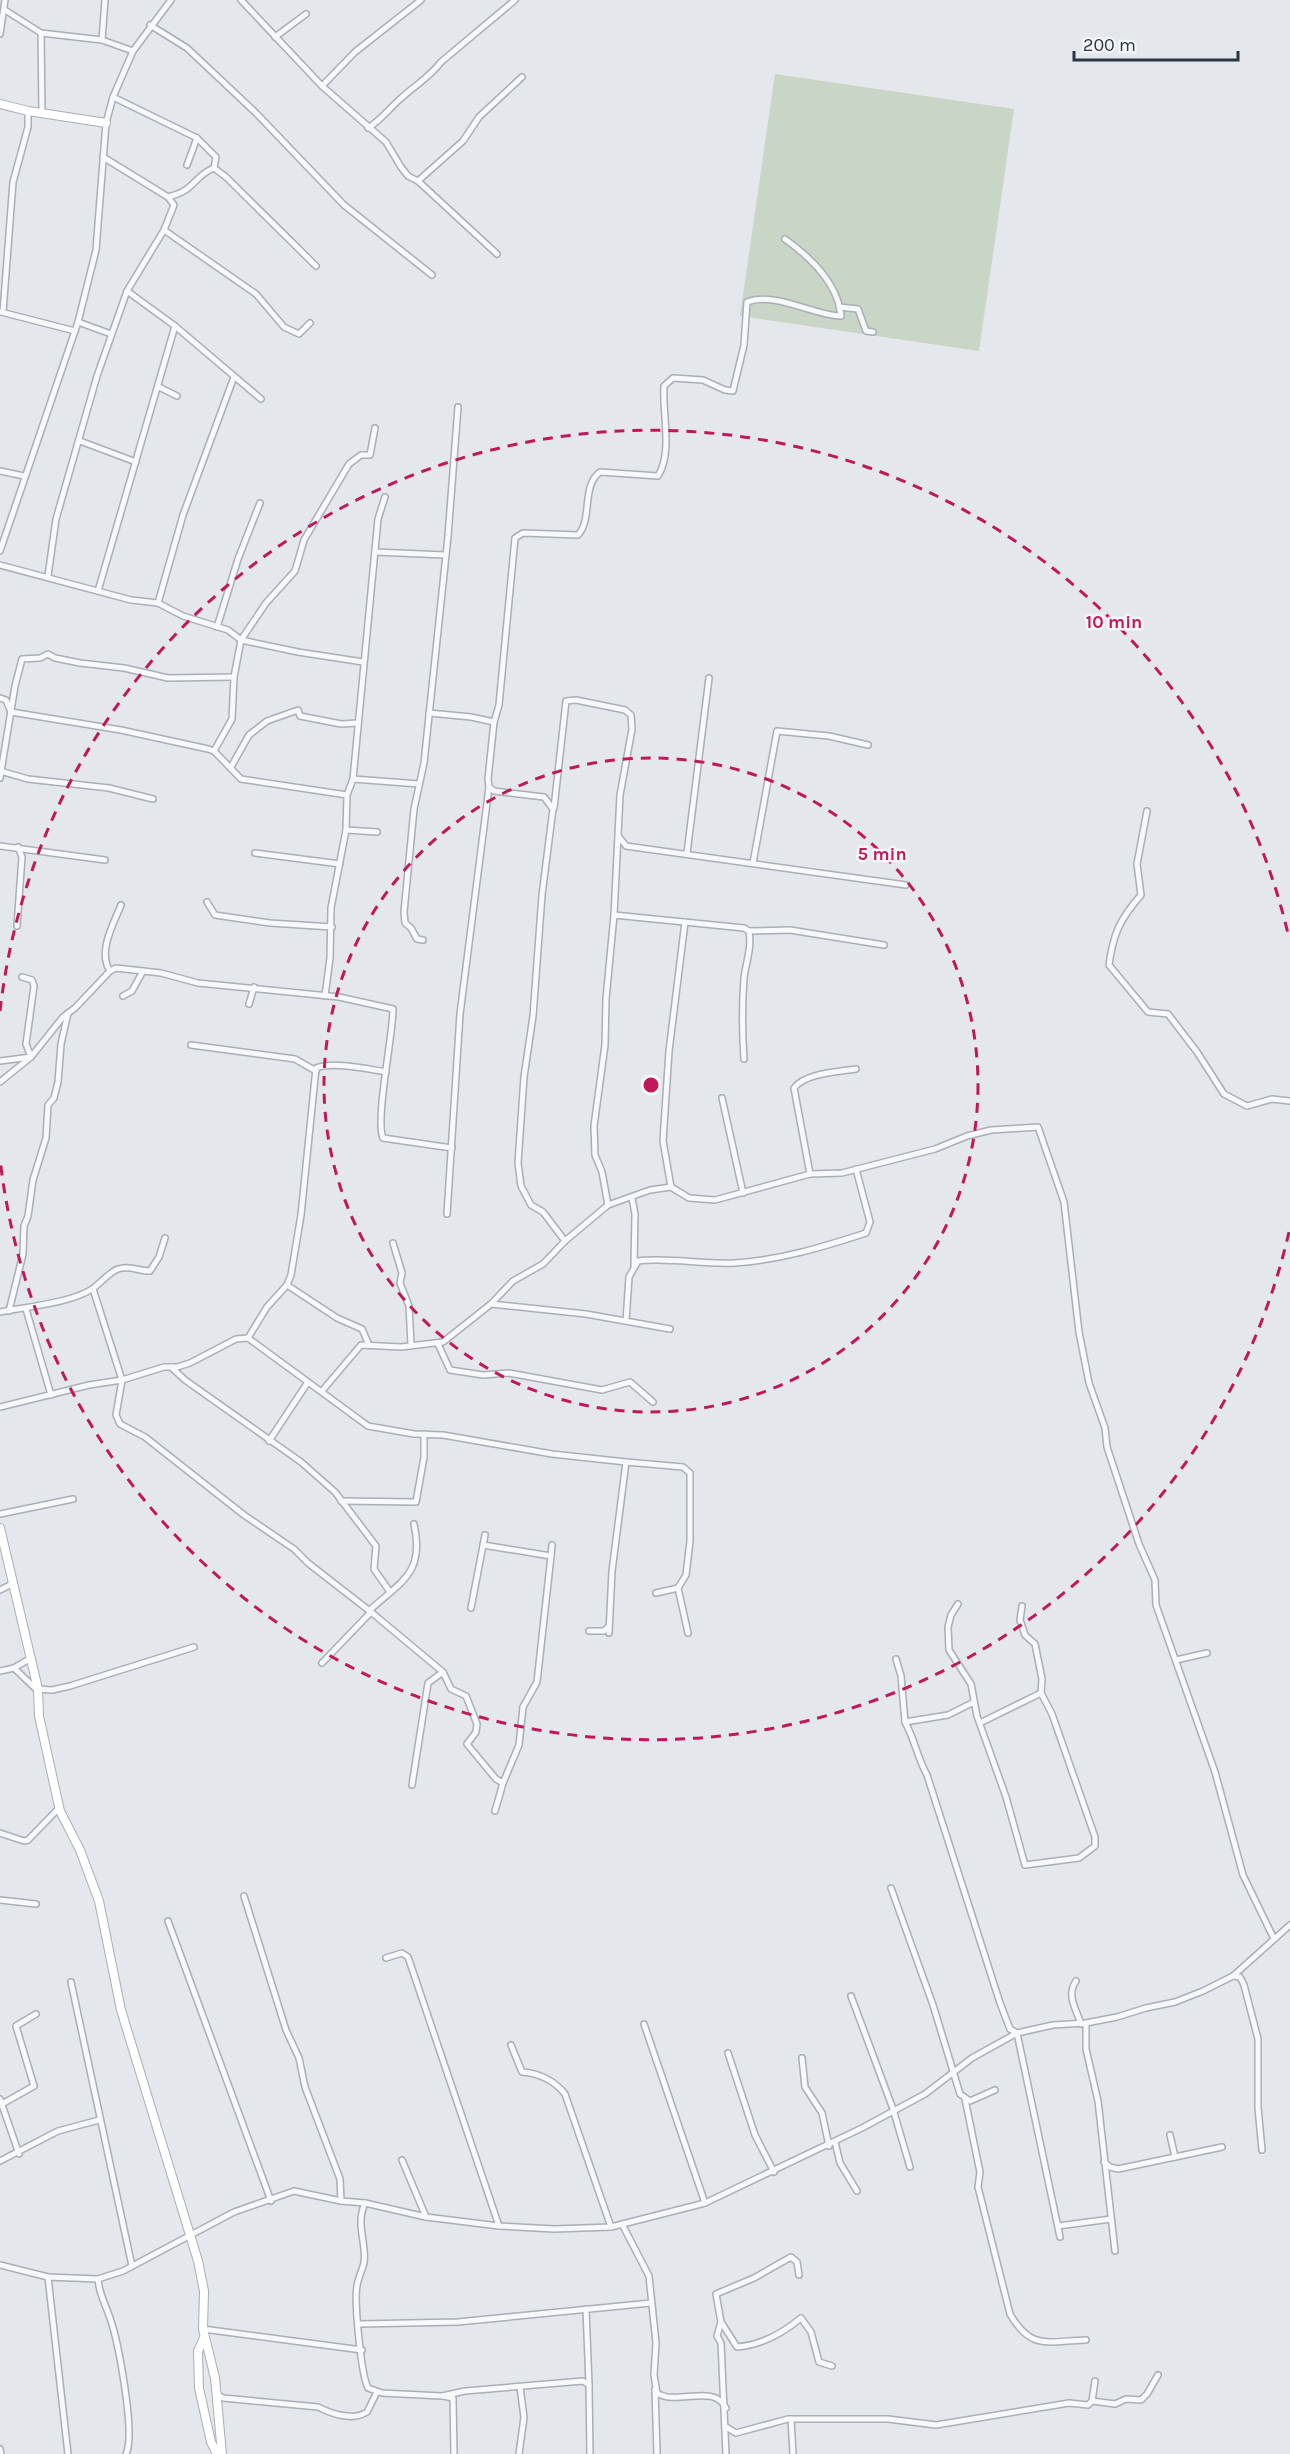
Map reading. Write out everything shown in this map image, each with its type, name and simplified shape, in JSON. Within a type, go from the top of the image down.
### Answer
[{"type":"street","points":[[0,34],[5,10],[4,0]]},
{"type":"street","points":[[102,40],[105,0]]},
{"type":"street","points":[[0,551],[78,322],[96,250],[106,123],[113,98],[133,51],[150,25],[171,0]]},
{"type":"street","points":[[241,0],[322,86],[386,142],[408,176],[418,181],[497,254]]},
{"type":"street","points":[[322,86],[355,52],[421,0]]},
{"type":"street","points":[[368,128],[384,118],[402,97],[432,74],[441,62],[515,0]]},
{"type":"street","points":[[0,16],[5,10]]},
{"type":"street","points":[[5,10],[41,33],[102,40],[133,51]]},
{"type":"street","points":[[275,37],[306,14]]},
{"type":"street","points":[[150,25],[187,48],[256,112],[344,205],[432,275]]},
{"type":"street","points":[[41,33],[42,113]]},
{"type":"street","points":[[418,181],[463,141],[479,117],[522,77]]},
{"type":"street","points":[[113,98],[197,138],[216,157],[214,168],[202,175],[188,191],[168,197]]},
{"type":"street","points":[[0,104],[28,111],[106,123]]},
{"type":"street","points":[[28,111],[28,127],[13,182],[2,312],[75,331]]},
{"type":"street","points":[[187,165],[197,138]]},
{"type":"street","points":[[48,576],[57,519],[111,334],[127,291],[164,230],[174,205],[168,197],[103,157]]},
{"type":"street","points":[[214,168],[316,266]]},
{"type":"street","points":[[164,230],[256,294],[289,331],[299,334],[310,323]]},
{"type":"street","points":[[447,1214],[460,1014],[489,787],[494,722],[499,705],[515,538],[517,534],[578,535],[583,528],[592,481],[600,472],[658,476],[665,440],[664,386],[673,378],[703,380],[725,390],[733,391],[744,345],[747,302],[758,300],[799,305],[840,317],[842,314],[834,290],[811,259],[785,239]]},
{"type":"street","points":[[127,291],[175,326],[261,399]]},
{"type":"street","points":[[839,307],[858,309],[866,331],[873,332]]},
{"type":"street","points":[[78,322],[111,334]]},
{"type":"street","points":[[98,591],[175,326]]},
{"type":"street","points":[[158,603],[183,515],[234,377]]},
{"type":"street","points":[[159,387],[177,396]]},
{"type":"street","points":[[423,940],[417,939],[404,920],[429,713],[458,407]]},
{"type":"street","points":[[214,751],[232,719],[234,677],[241,640],[266,603],[295,571],[304,540],[349,464],[361,455],[370,455],[375,428]]},
{"type":"street","points":[[80,441],[136,462]]},
{"type":"street","points":[[0,471],[24,476]]},
{"type":"street","points":[[325,996],[332,927],[331,908],[346,830],[347,795],[353,779],[378,519],[385,497]]},
{"type":"street","points":[[217,627],[238,559],[260,503]]},
{"type":"street","points":[[375,552],[445,555]]},
{"type":"street","points":[[0,565],[131,600],[158,603],[183,616],[217,627],[241,640],[363,662]]},
{"type":"street","points":[[153,800],[109,788],[28,779],[0,773],[22,659],[40,658],[48,654],[80,663],[187,679],[234,677]]},
{"type":"street","points":[[687,853],[709,678]]},
{"type":"street","points":[[187,679],[187,688]]},
{"type":"street","points":[[0,698],[6,700],[10,712]]},
{"type":"street","points":[[566,1241],[543,1212],[531,1205],[521,1186],[518,1163],[524,1077],[534,1016],[542,895],[566,701],[576,700],[625,710],[631,715],[633,729],[620,795],[605,1045],[594,1126],[595,1155],[602,1172],[608,1205]]},
{"type":"street","points":[[231,767],[249,735],[267,721],[298,710],[300,716],[341,724],[358,723]]},
{"type":"street","points":[[10,712],[121,730],[214,751],[231,767],[237,777],[245,780],[347,795]]},
{"type":"street","points":[[429,713],[494,722]]},
{"type":"street","points":[[753,863],[777,731],[829,736],[868,745]]},
{"type":"street","points":[[353,779],[419,784]]},
{"type":"street","points":[[489,787],[502,794],[544,796],[553,809]]},
{"type":"street","points":[[1147,811],[1137,864],[1141,895],[1127,910],[1113,936],[1109,965],[1148,1012],[1168,1014],[1197,1052],[1224,1094],[1247,1106],[1272,1099],[1290,1101]]},
{"type":"street","points":[[346,830],[376,832]]},
{"type":"street","points":[[619,837],[626,846],[906,885]]},
{"type":"street","points":[[0,846],[105,860]]},
{"type":"street","points":[[16,926],[22,857],[18,847]]},
{"type":"street","points":[[255,853],[340,864]]},
{"type":"street","points":[[207,902],[215,915],[270,923],[332,927]]},
{"type":"street","points":[[110,971],[105,958],[106,946],[121,905]]},
{"type":"street","points":[[614,915],[744,928],[749,931],[790,930],[884,945]]},
{"type":"street","points":[[671,1187],[663,1141],[669,1051],[685,922]]},
{"type":"street","points":[[744,1059],[741,1019],[750,947],[749,931]]},
{"type":"street","points":[[0,1082],[31,1057],[68,1013],[110,971],[123,968],[198,983],[325,996],[393,1009],[381,1132],[383,1138],[452,1148]]},
{"type":"street","points":[[123,996],[132,991],[143,971]]},
{"type":"street","points":[[22,977],[32,980],[34,986],[26,1044],[31,1057]]},
{"type":"street","points":[[249,1004],[254,987]]},
{"type":"street","points":[[9,1311],[23,1254],[24,1226],[28,1216],[33,1180],[46,1138],[48,1105],[54,1098],[58,1082],[61,1044],[68,1013]]},
{"type":"street","points":[[191,1045],[295,1059],[316,1071]]},
{"type":"street","points":[[0,1061],[31,1057]]},
{"type":"street","points":[[248,1338],[267,1307],[287,1285],[293,1267],[316,1068],[324,1065],[386,1072]]},
{"type":"street","points":[[810,1174],[794,1088],[798,1083],[810,1078],[856,1069]]},
{"type":"street","points":[[722,1098],[743,1193]]},
{"type":"street","points":[[322,1391],[356,1349],[369,1345],[401,1347],[411,1344],[438,1344],[491,1304],[513,1281],[543,1264],[608,1205],[650,1191],[671,1187],[689,1198],[705,1201],[810,1174],[842,1173],[935,1149],[975,1134],[1038,1126],[1064,1202],[1079,1332],[1089,1383],[1139,1544],[1155,1580],[1156,1605],[1215,1772],[1243,1875],[1274,1939]]},
{"type":"street","points":[[634,1265],[638,1261],[654,1259],[717,1263],[770,1260],[866,1233],[869,1216],[856,1169]]},
{"type":"street","points":[[626,1321],[629,1277],[634,1265],[635,1214],[632,1198]]},
{"type":"street","points":[[0,1312],[67,1299],[93,1289],[117,1269],[131,1267],[150,1270],[159,1257],[165,1238]]},
{"type":"street","points":[[393,1243],[402,1273],[400,1283],[408,1306],[411,1344]]},
{"type":"street","points":[[287,1285],[336,1318],[362,1329],[369,1345]]},
{"type":"street","points":[[93,1289],[122,1380],[116,1415],[120,1424],[145,1437],[244,1515],[294,1549],[308,1563],[443,1672],[451,1689],[466,1696],[477,1724],[476,1732],[467,1744],[496,1779],[503,1783]]},
{"type":"street","points":[[491,1304],[626,1321],[669,1329]]},
{"type":"street","points":[[26,1308],[51,1395]]},
{"type":"street","points":[[0,1407],[190,1363],[236,1339],[248,1338],[368,1426],[443,1435],[552,1454],[683,1467],[690,1473],[690,1540],[686,1575],[678,1588],[688,1633]]},
{"type":"street","points":[[438,1344],[450,1370],[483,1375],[509,1374],[602,1390],[630,1382],[653,1402]]},
{"type":"street","points":[[171,1367],[185,1380],[269,1441],[302,1462],[341,1501],[376,1545],[374,1569],[390,1592]]},
{"type":"street","points":[[269,1441],[309,1382]]},
{"type":"street","points":[[341,1501],[416,1502],[424,1456],[424,1434]]},
{"type":"street","points":[[589,1631],[609,1629],[612,1570],[626,1462]]},
{"type":"street","points":[[0,1514],[73,1499]]},
{"type":"street","points":[[322,1663],[370,1611],[406,1581],[415,1564],[417,1546],[414,1524]]},
{"type":"street","points":[[0,1528],[38,1690],[39,1716],[59,1808],[80,1850],[99,1901],[121,2010],[189,2238],[198,2261],[204,2291],[204,2334],[219,2398],[222,2454]]},
{"type":"street","points":[[471,1608],[485,1535]]},
{"type":"street","points":[[483,1545],[551,1556]]},
{"type":"street","points":[[495,1811],[503,1783],[519,1745],[523,1707],[537,1682],[552,1545]]},
{"type":"street","points":[[0,1590],[14,1583]]},
{"type":"street","points":[[656,1593],[678,1588]]},
{"type":"street","points":[[958,1604],[951,1615],[948,1627],[949,1650],[971,1684],[980,1723],[1006,1797],[1025,1865],[1079,1858],[1095,1846],[1095,1836],[1052,1714],[1041,1693],[1042,1679],[1035,1644],[1025,1635],[1020,1620],[1022,1606]]},
{"type":"street","points":[[14,1668],[38,1690],[52,1690],[194,1647]]},
{"type":"street","points":[[1176,1660],[1207,1653]]},
{"type":"street","points":[[0,1671],[14,1668],[31,1658]]},
{"type":"street","points":[[896,1659],[901,1676],[905,1722],[916,1742],[916,1756],[927,1775],[1000,2004],[1010,2029],[1017,2033],[1035,2108],[1038,2142],[1060,2237]]},
{"type":"street","points":[[412,1785],[428,1683],[443,1672]]},
{"type":"street","points":[[980,1723],[1041,1693]]},
{"type":"street","points":[[905,1722],[948,1714],[974,1702]]},
{"type":"street","points":[[0,1833],[24,1841],[28,1840],[59,1808]]},
{"type":"street","points":[[891,1888],[965,2099],[980,2172],[978,2187],[1010,2314],[1018,2329],[1035,2342],[1086,2340]]},
{"type":"street","points":[[244,1896],[286,2030],[299,2058],[305,2087],[340,2179],[340,2201]]},
{"type":"street","points":[[0,1900],[36,1904]]},
{"type":"street","points":[[168,1921],[271,2201]]},
{"type":"street","points":[[0,2265],[48,2277],[99,2279],[132,2266],[189,2238],[234,2212],[300,2191],[426,2217],[499,2226],[554,2229],[611,2227],[705,2203],[832,2144],[893,2109],[925,2094],[972,2058],[1017,2033],[1053,2025],[1083,2024],[1175,2002],[1233,1976],[1290,1925]]},
{"type":"street","points":[[386,1958],[402,1953],[408,1957],[499,2226]]},
{"type":"street","points":[[1233,1976],[1240,1977],[1244,1985],[1257,2039],[1258,2108],[1262,2150]]},
{"type":"street","points":[[1076,1981],[1072,1986],[1071,2000],[1083,2024],[1086,2049],[1098,2101],[1115,2251]]},
{"type":"street","points":[[71,1982],[132,2266]]},
{"type":"street","points":[[851,1996],[893,2109],[910,2167]]},
{"type":"street","points":[[19,2154],[1,2102],[33,2086],[16,2026],[36,2014]]},
{"type":"street","points":[[644,2024],[705,2203]]},
{"type":"street","points":[[511,2045],[522,2072],[540,2075],[559,2086],[565,2094],[611,2227]]},
{"type":"street","points":[[728,2053],[751,2125],[774,2172]]},
{"type":"street","points":[[802,2058],[806,2088],[822,2112],[840,2163],[857,2191]]},
{"type":"street","points":[[965,2099],[970,2101],[994,2090]]},
{"type":"street","points":[[0,2162],[19,2154],[58,2131],[99,2120]]},
{"type":"street","points":[[1170,2134],[1175,2157]]},
{"type":"street","points":[[1104,2162],[1118,2169],[1222,2147]]},
{"type":"street","points":[[402,2160],[426,2217]]},
{"type":"street","points":[[365,2203],[360,2228],[364,2262],[356,2288],[365,2382],[368,2388],[377,2392],[453,2398],[454,2454]]},
{"type":"street","points":[[1058,2226],[1111,2219]]},
{"type":"street","points":[[622,2224],[649,2276],[656,2343],[654,2388],[657,2454]]},
{"type":"street","points":[[799,2275],[797,2262],[790,2257],[754,2278],[716,2294],[721,2322],[737,2347],[747,2346],[777,2335],[801,2318],[811,2332],[819,2362],[832,2366]]},
{"type":"street","points":[[48,2277],[68,2454]]},
{"type":"street","points":[[99,2279],[99,2295],[110,2318],[126,2399],[129,2444],[126,2454]]},
{"type":"street","points":[[359,2324],[458,2322],[651,2303]]},
{"type":"street","points":[[586,2309],[590,2454]]},
{"type":"street","points":[[721,2322],[717,2336],[720,2343],[726,2408],[726,2454]]},
{"type":"street","points":[[204,2334],[362,2350]]},
{"type":"street","points":[[204,2334],[198,2351],[199,2388],[211,2442],[217,2454]]},
{"type":"street","points":[[1092,2401],[1115,2404],[1126,2399],[1141,2400],[1158,2375]]},
{"type":"street","points":[[442,2396],[465,2391],[584,2381],[589,2385]]},
{"type":"street","points":[[726,2427],[730,2432],[736,2433],[791,2419],[888,2419],[936,2425],[1069,2403],[1089,2405],[1092,2401],[1095,2381]]},
{"type":"street","points":[[519,2454],[524,2417],[520,2387]]},
{"type":"street","points":[[654,2388],[660,2396],[714,2397],[726,2408]]},
{"type":"street","points":[[219,2398],[318,2407],[330,2414],[355,2416],[367,2412],[377,2392]]},
{"type":"street","points":[[791,2419],[793,2454]]},
{"type":"street","points":[[0,2449],[1,2454]]},
{"type":"green space","points":[[775,74],[1014,109],[979,351],[740,316]]}]
